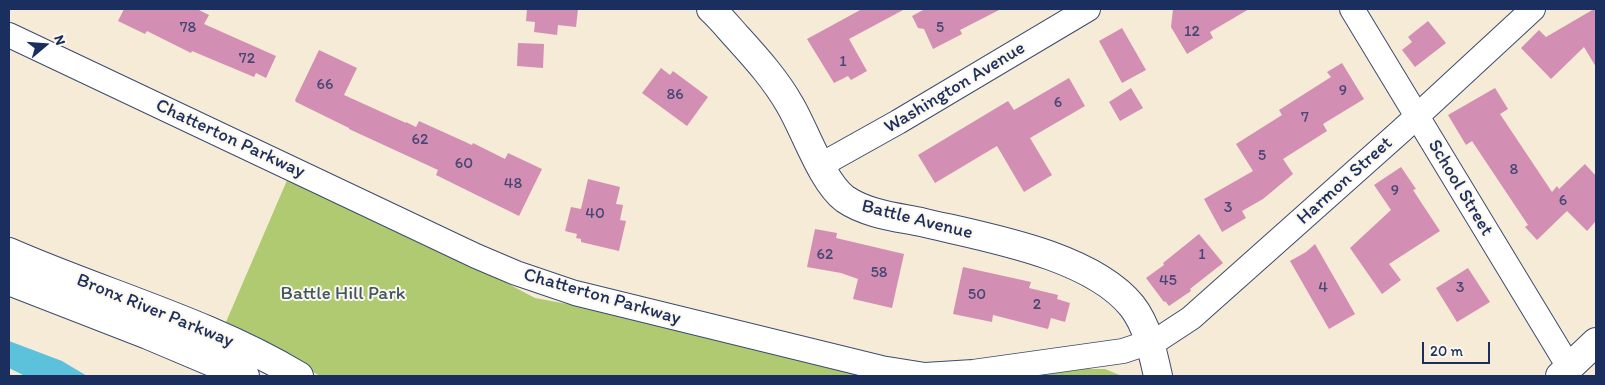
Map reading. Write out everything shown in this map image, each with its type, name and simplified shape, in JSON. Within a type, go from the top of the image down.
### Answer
[{"type":"main road","name":"Battle Avenue","points":[[711,9],[750,51],[778,87],[836,191],[854,204],[877,212],[1019,246],[1060,260],[1096,276],[1132,306],[1149,343],[1158,376]]},
{"type":"main road","name":"Bronx River Parkway","points":[[9,252],[213,333],[251,350],[299,376]]},
{"type":"main road","name":"Bronx River Parkway","points":[[9,280],[245,376]]},
{"type":"main road","points":[[1564,372],[1596,342]]},
{"type":"street","name":"Washington Avenue","points":[[821,165],[898,122],[1088,9]]},
{"type":"street","name":"School Street","points":[[1352,9],[1417,116],[1564,372]]},
{"type":"street","name":"Harmon Street","points":[[1149,343],[1172,332],[1192,318],[1533,9]]},
{"type":"street","name":"Chatterton Parkway","points":[[9,35],[476,256],[524,276],[575,293],[881,368],[926,374],[973,372],[1123,351],[1149,343]]},
{"type":"green space","name":"Battle Hill Park","points":[[288,178],[461,259],[535,298],[605,311],[869,376],[320,376],[226,322]]},
{"type":"green space","points":[[1078,369],[1105,369],[1122,376],[1034,376]]},
{"type":"water","points":[[9,341],[62,361],[87,376],[25,376],[9,368]]},
{"type":"building","points":[[124,9],[197,9],[209,15],[204,24],[276,56],[266,78],[256,73],[254,77],[192,51],[191,53],[147,31],[145,34],[118,21]]},
{"type":"building","points":[[527,9],[578,9],[576,27],[558,25],[557,35],[534,32],[535,22],[526,21]]},
{"type":"building","points":[[862,9],[905,9],[849,39],[867,71],[851,80],[848,76],[834,83],[807,39]]},
{"type":"building","points":[[925,9],[1001,9],[960,30],[962,34],[933,49],[924,29],[918,28],[912,16]]},
{"type":"building","points":[[1173,9],[1249,9],[1210,32],[1213,38],[1187,54],[1171,27]]},
{"type":"building","points":[[1596,9],[1596,67],[1584,47],[1551,79],[1521,48],[1539,30],[1546,37]]},
{"type":"building","points":[[1428,21],[1446,43],[1415,67],[1402,50],[1412,42],[1408,37]]},
{"type":"building","points":[[1122,28],[1146,70],[1122,83],[1099,41]]},
{"type":"building","points":[[518,43],[544,44],[543,68],[517,66]]},
{"type":"building","points":[[319,50],[357,68],[344,95],[416,127],[419,121],[472,145],[473,143],[505,159],[508,153],[542,169],[519,216],[436,175],[438,170],[296,102],[295,100]]},
{"type":"building","points":[[1342,63],[1364,99],[1323,124],[1327,131],[1283,159],[1293,174],[1263,199],[1242,211],[1246,218],[1222,232],[1204,199],[1253,171],[1236,144],[1282,115],[1279,110],[1331,77],[1327,72]]},
{"type":"building","points":[[661,68],[670,75],[673,71],[708,97],[687,126],[642,93]]},
{"type":"building","points":[[1069,78],[1085,106],[1030,138],[1052,175],[1024,192],[997,146],[935,183],[918,155],[1008,101],[1014,110]]},
{"type":"building","points":[[1131,88],[1143,108],[1120,121],[1109,102]]},
{"type":"building","points":[[1495,88],[1508,109],[1500,114],[1552,192],[1557,186],[1559,189],[1585,164],[1596,176],[1596,221],[1587,231],[1567,211],[1537,240],[1525,227],[1528,225],[1472,141],[1466,145],[1448,115]]},
{"type":"building","points":[[1401,167],[1416,189],[1413,190],[1440,231],[1389,264],[1401,280],[1382,294],[1350,248],[1391,210],[1374,185]]},
{"type":"building","points":[[588,179],[620,187],[616,204],[623,205],[620,220],[626,221],[619,251],[581,242],[581,239],[576,238],[577,234],[565,231],[571,207],[581,209]]},
{"type":"building","points":[[815,229],[837,233],[836,238],[904,254],[892,308],[853,299],[858,279],[841,273],[807,267]]},
{"type":"building","points":[[1199,234],[1223,263],[1190,289],[1191,291],[1169,306],[1146,278]]},
{"type":"building","points":[[1315,244],[1355,314],[1329,329],[1290,261],[1306,252]]},
{"type":"building","points":[[963,267],[1031,282],[1029,288],[1058,295],[1057,299],[1070,303],[1065,322],[1051,318],[1048,329],[993,315],[992,322],[953,314]]},
{"type":"building","points":[[1468,268],[1490,302],[1457,322],[1436,288]]}]
